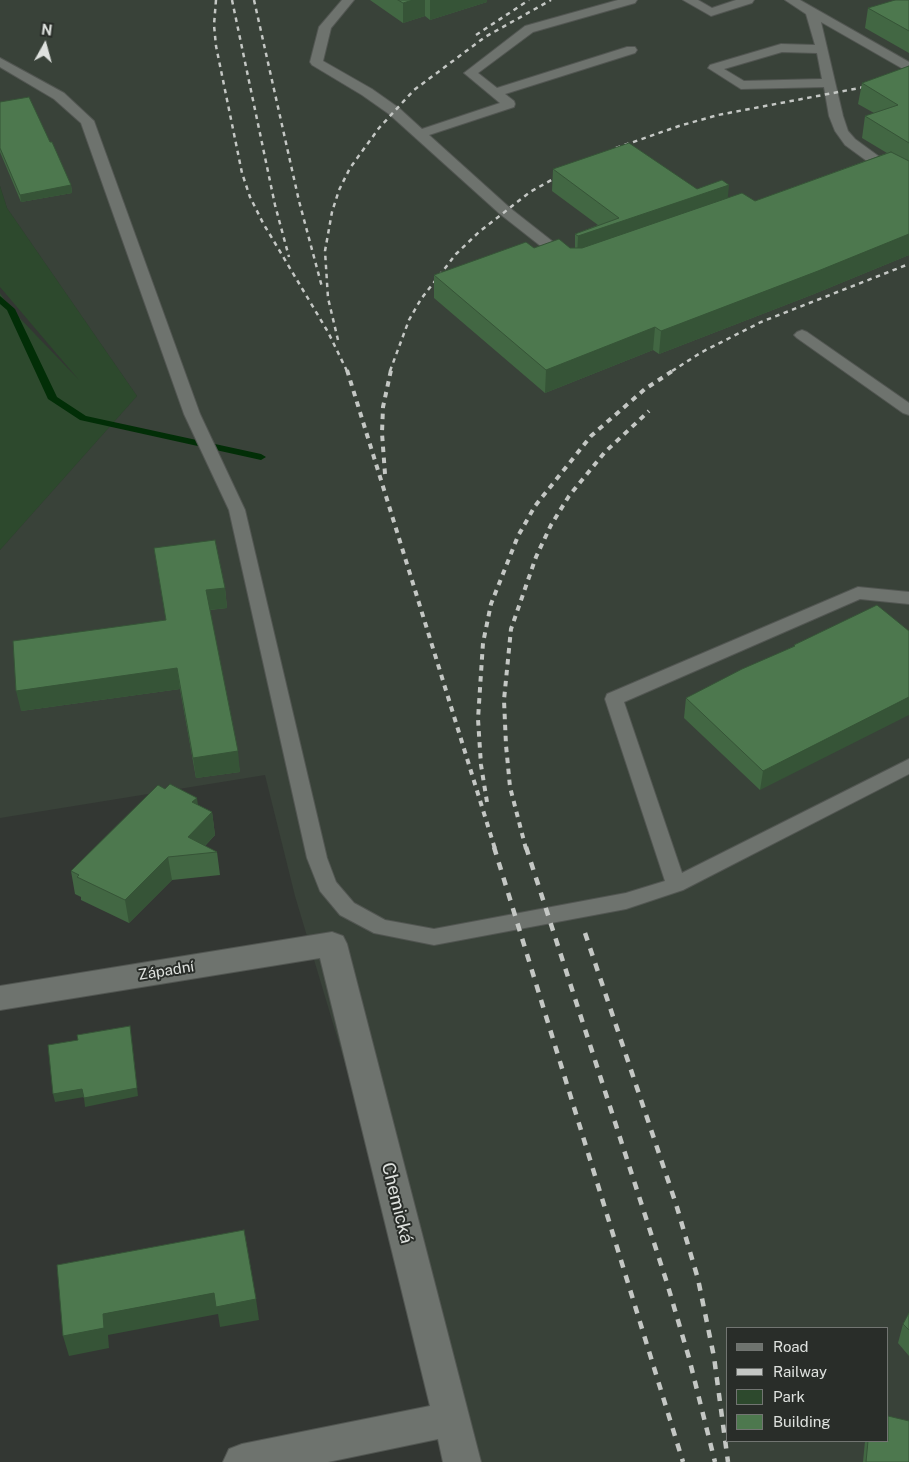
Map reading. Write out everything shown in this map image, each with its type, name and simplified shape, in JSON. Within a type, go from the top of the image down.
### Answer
[{"type":"street","name":"Západní","points":[[0,998],[332,944]]},
{"type":"street","name":"Chemická","points":[[332,944],[462,1462]]},
{"type":"street","points":[[242,1462],[451,1419]]},
{"type":"lane","points":[[348,0],[325,27],[316,62],[387,106],[504,211],[575,266]]},
{"type":"lane","points":[[420,134],[509,104],[470,72],[529,29],[631,0]]},
{"type":"lane","points":[[689,0],[711,12],[748,0]]},
{"type":"lane","points":[[791,0],[909,68]]},
{"type":"lane","points":[[812,12],[836,116],[842,131],[850,142],[876,161],[909,179]]},
{"type":"lane","points":[[822,49],[781,48],[714,68],[741,85],[829,83]]},
{"type":"lane","points":[[495,93],[631,50]]},
{"type":"lane","points":[[0,62],[59,96],[88,121],[192,414],[237,510],[317,858],[327,886],[347,909],[381,927],[434,937],[626,901],[676,886],[909,766]]},
{"type":"lane","points":[[858,167],[876,161]]},
{"type":"lane","points":[[802,335],[909,410]]},
{"type":"lane","points":[[676,886],[614,699],[858,593],[909,598]]},
{"type":"shaded area","points":[[0,0],[909,0],[909,1462],[462,1462],[451,1419],[295,896],[265,775],[0,818],[0,550],[137,396],[7,208],[0,186]]},
{"type":"green space","points":[[0,186],[7,208],[137,396],[0,550],[0,293],[11,309],[79,380],[0,287]]},
{"type":"building","points":[[398,0],[413,0],[403,3]]},
{"type":"building","points":[[895,0],[909,0],[909,31],[868,8]]},
{"type":"building","points":[[909,66],[909,143],[865,116],[898,105],[862,83]]},
{"type":"building","points":[[29,97],[71,185],[20,195],[0,148],[0,102]]},
{"type":"building","points":[[629,143],[697,189],[722,180],[729,185],[578,236],[575,234],[619,218],[553,169]]},
{"type":"building","points":[[891,152],[909,161],[909,234],[661,331],[655,327],[546,370],[434,275],[526,242],[534,248],[559,239],[570,248],[582,248],[742,193],[755,201]]},
{"type":"building","points":[[215,540],[225,588],[206,590],[238,751],[193,758],[177,668],[16,691],[13,641],[166,620],[154,548]]},
{"type":"building","points":[[877,605],[909,631],[909,697],[763,771],[686,698],[742,669],[795,646]]},
{"type":"building","points":[[170,784],[197,798],[192,802],[212,812],[188,837],[217,852],[168,857],[125,900],[77,877],[79,875],[71,871],[158,785],[165,789]]},
{"type":"building","points":[[130,1026],[137,1088],[84,1098],[82,1089],[53,1094],[48,1045],[78,1040],[77,1035]]},
{"type":"building","points":[[244,1230],[256,1299],[216,1307],[214,1293],[103,1314],[104,1328],[63,1336],[57,1265]]},
{"type":"building","points":[[909,1313],[909,1330],[903,1324]]},
{"type":"building","points":[[889,1416],[909,1421],[909,1462],[866,1462],[868,1442],[889,1442]]},
{"type":"waterway","points":[[0,299],[11,309],[53,399],[83,418],[261,457]]},
{"type":"railway","points":[[216,0],[214,25],[216,46],[242,173],[250,197],[263,223],[328,332],[347,371]]},
{"type":"railway","points":[[232,0],[275,205],[289,257]]},
{"type":"railway","points":[[254,0],[299,201],[322,287]]},
{"type":"railway","points":[[476,35],[529,0]]},
{"type":"railway","points":[[338,340],[328,298],[325,251],[332,212],[339,190],[350,168],[379,128],[414,90],[485,37],[551,0]]},
{"type":"railway","points":[[616,148],[679,126],[718,115],[875,85]]},
{"type":"railway","points":[[390,371],[409,320],[421,299],[456,254],[479,232],[530,192],[564,173]]},
{"type":"railway","points":[[672,371],[702,352],[761,322],[909,264]]},
{"type":"railway","points":[[347,370],[495,849]]},
{"type":"railway","points":[[385,474],[382,433],[383,407],[391,370]]},
{"type":"railway","points":[[487,802],[481,765],[478,719],[483,643],[491,604],[518,536],[535,506],[591,436],[645,389],[674,370]]},
{"type":"railway","points":[[526,849],[510,787],[506,745],[504,700],[511,629],[536,557],[551,525],[569,496],[605,452],[649,411]]},
{"type":"railway","points":[[494,847],[683,1462]]},
{"type":"railway","points":[[526,847],[667,1283],[689,1358],[715,1462]]},
{"type":"railway","points":[[585,933],[676,1204],[698,1279],[714,1357],[728,1462]]}]
